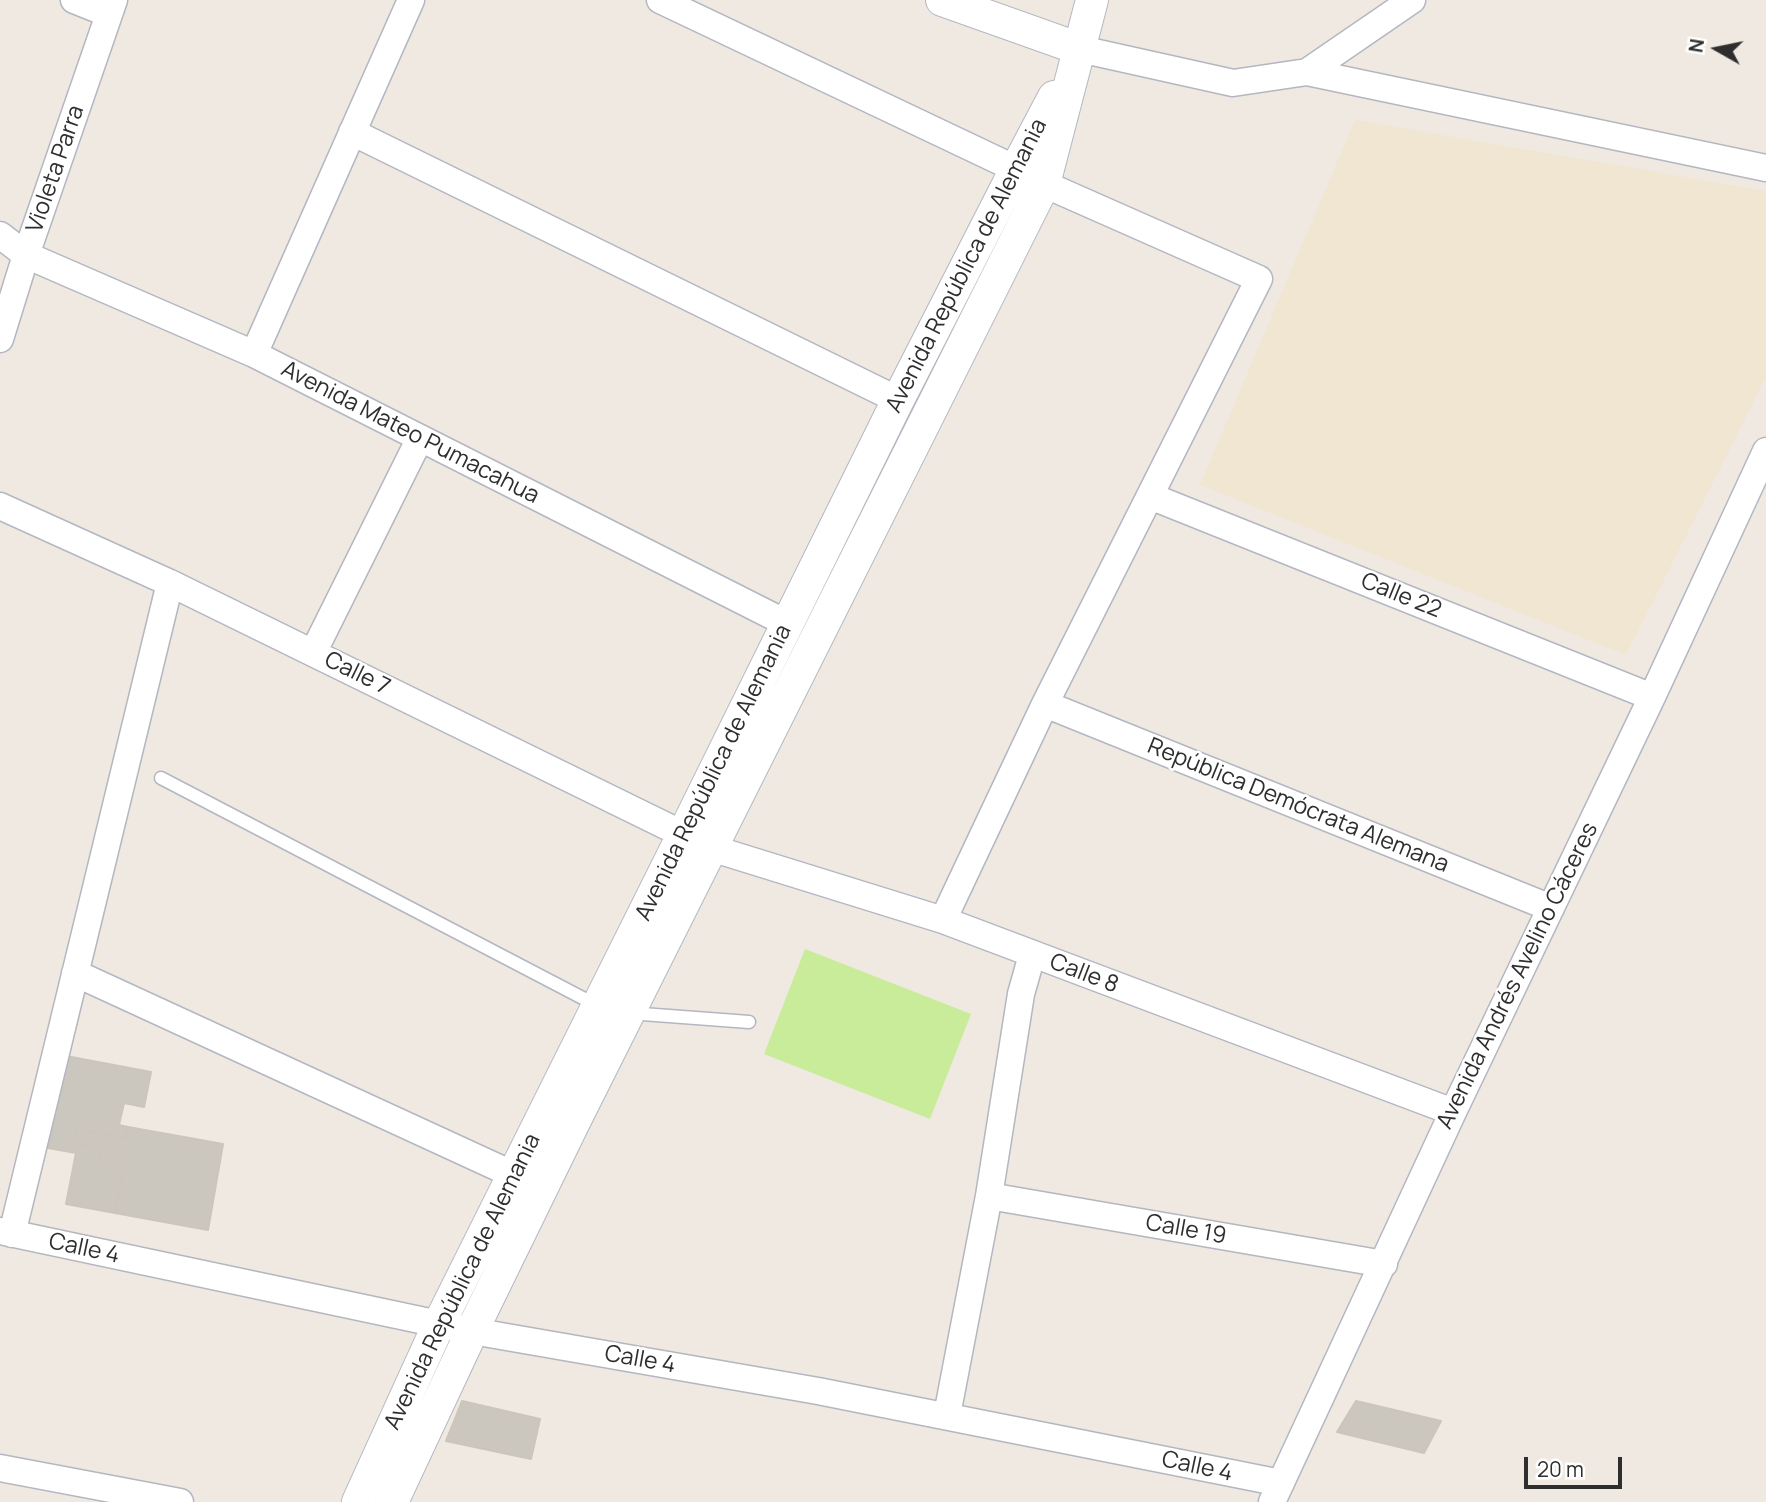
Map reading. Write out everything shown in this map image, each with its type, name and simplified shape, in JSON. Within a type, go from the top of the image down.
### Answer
[{"type":"street","points":[[74,0],[112,7]]},
{"type":"street","points":[[254,354],[411,0]]},
{"type":"street","points":[[660,0],[1016,169]]},
{"type":"street","points":[[942,0],[1080,49],[1233,83],[1307,72],[1766,168]]},
{"type":"street","name":"Avenida República de Alemania","points":[[392,1502],[472,1331],[613,1010],[697,842],[1044,184],[1092,0]]},
{"type":"street","points":[[1307,72],[1412,0]]},
{"type":"street","name":"Violeta Parra","points":[[0,339],[26,255],[112,7]]},
{"type":"street","name":"Avenida República de Alemania","points":[[697,842],[788,624],[898,400],[1080,49]]},
{"type":"street","points":[[352,132],[898,400]]},
{"type":"street","points":[[943,920],[1045,704],[1259,279],[1044,184]]},
{"type":"street","name":"Avenida Mateo Pumacahua","points":[[0,235],[26,255],[254,354],[788,624]]},
{"type":"street","name":"Avenida Mateo Pumacahua","points":[[0,254],[26,255]]},
{"type":"street","points":[[313,653],[420,438]]},
{"type":"street","name":"Avenida Andrés Avelino Cáceres","points":[[1276,1493],[1766,451]]},
{"type":"street","name":"Calle 22","points":[[1150,496],[1652,697]]},
{"type":"street","name":"Calle 7","points":[[0,506],[170,583],[697,842]]},
{"type":"street","points":[[6,1233],[75,973],[170,583]]},
{"type":"street","name":"República Demócrata Alemana","points":[[1045,704],[1551,908]]},
{"type":"street","name":"Calle 8","points":[[697,842],[943,920],[1453,1112]]},
{"type":"street","points":[[947,1415],[989,1196],[1021,994],[1032,954]]},
{"type":"street","points":[[75,973],[514,1175]]},
{"type":"street","name":"Avenida República de Alemania","points":[[358,1502],[439,1324],[514,1175],[613,1010]]},
{"type":"street","name":"Calle 19","points":[[989,1196],[1384,1264]]},
{"type":"street","name":"Calle 4","points":[[6,1233],[472,1331],[947,1415],[1276,1493]]},
{"type":"street","points":[[0,1468],[180,1502]]},
{"type":"lane","points":[[161,778],[613,1010],[749,1022]]},
{"type":"shaded area","points":[[1355,120],[1766,191],[1766,377],[1626,655],[1200,485]]},
{"type":"green space","points":[[805,949],[971,1014],[930,1119],[764,1054]]},
{"type":"building","points":[[66,1056],[151,1072],[144,1107],[124,1103],[119,1125],[128,1127],[126,1138],[76,1129],[74,1144],[102,1149],[100,1162],[124,1166],[115,1213],[66,1204],[76,1153],[48,1148]]},
{"type":"building","points":[[128,1127],[223,1144],[208,1230],[115,1213],[124,1166],[100,1162],[102,1149],[74,1144],[76,1129],[126,1138]]},
{"type":"building","points":[[462,1401],[540,1419],[531,1459],[446,1441]]},
{"type":"building","points":[[1356,1401],[1441,1421],[1424,1453],[1337,1432]]}]
